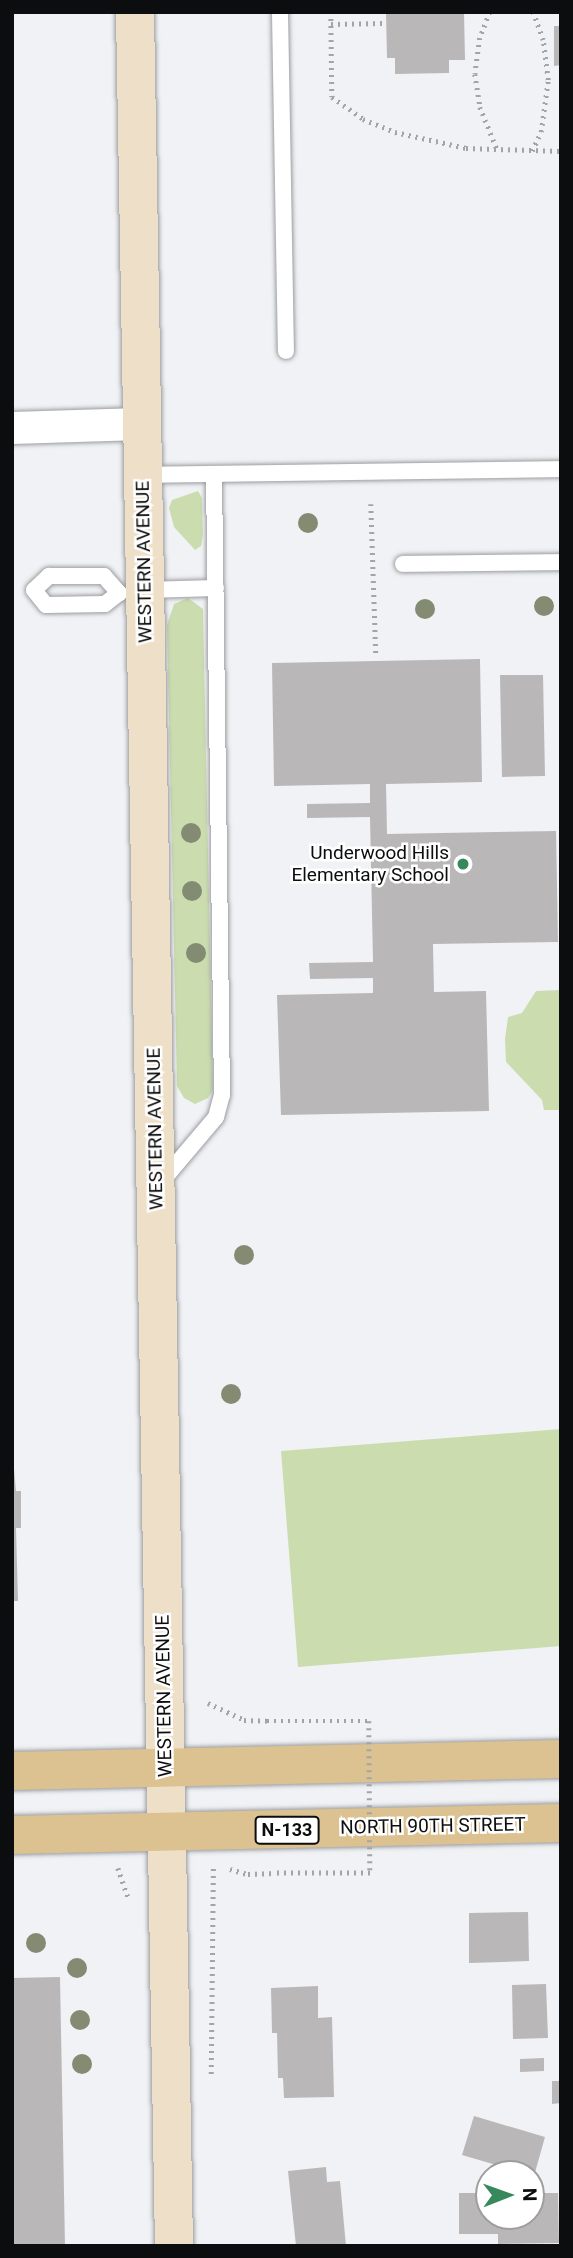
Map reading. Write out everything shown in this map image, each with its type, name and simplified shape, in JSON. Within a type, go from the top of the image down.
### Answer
[{"type":"main road","points":[[12,1771],[561,1759]]},
{"type":"main road","name":"NORTH 90TH STREET","points":[[12,1836],[561,1823]]},
{"type":"street","name":"WESTERN AVENUE","points":[[135,12],[142,475],[131,591],[156,1188],[174,2246]]},
{"type":"street","points":[[12,428],[141,424]]},
{"type":"lane","points":[[280,12],[286,352]]},
{"type":"lane","points":[[142,475],[561,469]]},
{"type":"lane","points":[[156,1188],[216,1117],[222,1095],[214,474]]},
{"type":"lane","points":[[403,564],[561,562]]},
{"type":"lane","points":[[131,591],[216,588]]},
{"type":"path","points":[[331,12],[332,97],[362,119],[395,132],[445,144],[561,151]]},
{"type":"path","points":[[490,12],[480,38],[475,74],[480,107],[497,149]]},
{"type":"path","points":[[533,12],[542,40],[548,80],[541,132],[533,150]]},
{"type":"path","points":[[331,24],[384,23]]},
{"type":"path","points":[[371,504],[376,656]]},
{"type":"path","points":[[208,1703],[244,1720],[369,1721],[370,1873],[276,1873]]},
{"type":"green space","points":[[198,491],[202,498],[203,535],[201,546],[195,550],[174,527],[169,508],[172,500]]},
{"type":"green space","points":[[188,598],[203,609],[213,1090],[208,1098],[195,1104],[184,1098],[177,1086],[167,625],[174,604]]},
{"type":"green space","points":[[561,990],[561,1110],[544,1110],[542,1100],[506,1062],[508,1017],[522,1013],[536,991]]},
{"type":"green space","points":[[561,1429],[561,1646],[298,1667],[281,1451]]},
{"type":"building","points":[[386,12],[464,12],[465,60],[449,60],[449,73],[395,74],[395,58],[387,58]]},
{"type":"building","points":[[554,26],[561,26],[561,65],[554,66]]},
{"type":"building","points":[[480,659],[482,782],[386,784],[387,834],[556,831],[558,942],[433,944],[434,992],[486,991],[489,1111],[281,1115],[277,995],[373,993],[373,978],[310,979],[309,963],[373,962],[370,817],[307,818],[307,804],[370,803],[370,784],[274,786],[272,663]]},
{"type":"building","points":[[500,675],[543,675],[545,776],[502,777]]},
{"type":"building","points":[[12,1446],[16,1491],[21,1491],[21,1528],[16,1528],[18,1601],[12,1601]]},
{"type":"building","points":[[528,1912],[529,1961],[469,1963],[469,1913]]},
{"type":"building","points":[[60,1977],[65,2246],[12,2246],[12,1978]]},
{"type":"building","points":[[546,1984],[548,2038],[513,2039],[512,1985]]},
{"type":"building","points":[[318,1986],[318,2018],[332,2017],[334,2097],[284,2098],[283,2078],[278,2078],[277,2033],[272,2033],[271,1988]]},
{"type":"building","points":[[544,2058],[544,2071],[520,2072],[520,2059]]},
{"type":"building","points":[[552,2081],[561,2081],[561,2103],[552,2104]]},
{"type":"building","points":[[474,2116],[545,2137],[539,2160],[479,2160],[462,2155]]},
{"type":"building","points":[[326,2167],[327,2182],[340,2181],[346,2246],[296,2246],[288,2171]]},
{"type":"building","points":[[459,2193],[475,2193],[475,2230],[545,2230],[545,2193],[558,2193],[559,2243],[498,2244],[498,2234],[459,2234]]},
{"type":"place","name":"Underwood Hills Elementary School","points":[[463,864]]}]
